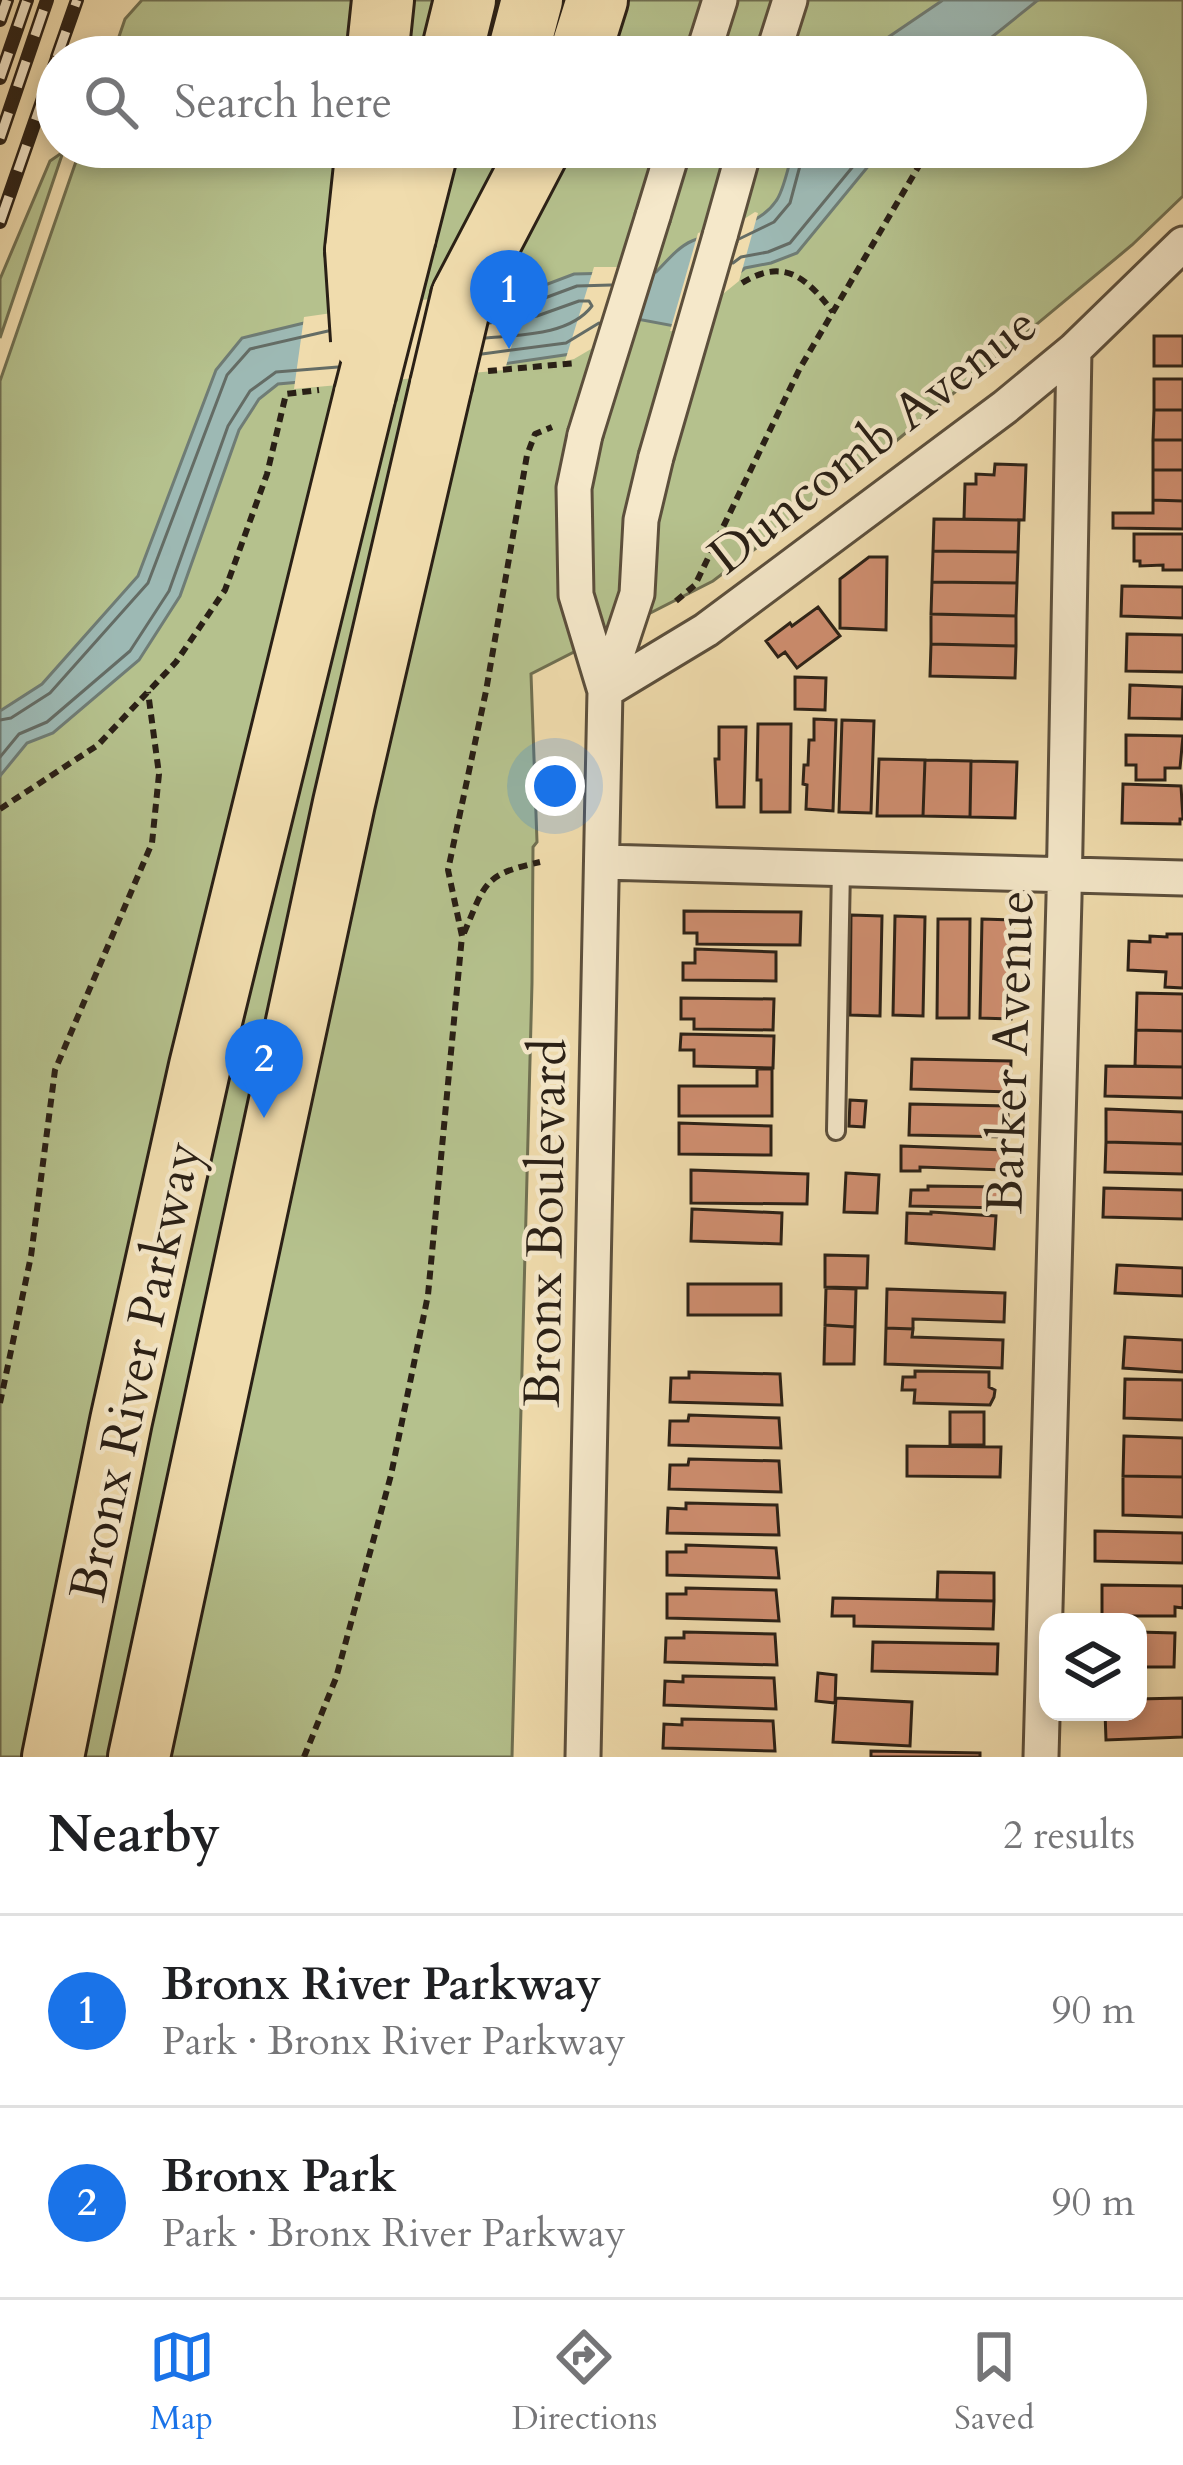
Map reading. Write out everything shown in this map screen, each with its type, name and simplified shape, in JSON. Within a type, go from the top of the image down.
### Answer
[{"type":"highway","points":[[379,36],[383,0]]},
{"type":"highway","points":[[456,36],[465,0]]},
{"type":"highway","points":[[523,36],[532,0]]},
{"type":"highway","points":[[586,36],[597,0]]},
{"type":"highway","points":[[370,168],[380,243]]},
{"type":"highway","name":"Bronx River Parkway","points":[[52,1757],[121,1421],[380,243],[418,168]]},
{"type":"highway","name":"Bronx River Parkway","points":[[139,1757],[339,826],[465,378],[462,296],[490,168]]},
{"type":"highway","points":[[462,296],[529,168]]},
{"type":"street","points":[[709,36],[720,0]]},
{"type":"street","points":[[779,36],[790,0]]},
{"type":"street","name":"Bronx Boulevard","points":[[583,1757],[605,692],[576,595],[573,512],[578,466],[570,430],[668,168]]},
{"type":"street","name":"Bronx Boulevard","points":[[605,692],[638,594],[641,520],[656,457],[740,168]]},
{"type":"street","name":"Duncomb Avenue","points":[[605,692],[706,630],[1005,407],[1074,350],[1183,244]]},
{"type":"street","name":"Barker Avenue","points":[[1041,1757],[1074,350]]},
{"type":"street","points":[[603,862],[1183,878]]},
{"type":"lane","points":[[836,1131],[841,868]]},
{"type":"path","points":[[676,601],[695,585],[800,368],[918,168]]},
{"type":"path","points":[[732,293],[756,275],[790,273],[808,282],[833,312]]},
{"type":"path","points":[[465,378],[580,362]]},
{"type":"path","points":[[0,809],[98,746],[176,662],[224,590],[267,474],[286,394],[348,392]]},
{"type":"path","points":[[304,1757],[336,1678],[385,1497],[428,1295],[462,936],[448,870],[486,691],[527,455],[535,434],[570,430]]},
{"type":"path","points":[[0,1403],[31,1256],[56,1070],[152,843],[159,774],[148,692]]},
{"type":"path","points":[[462,936],[485,883],[513,868],[540,862]]},
{"type":"green space","points":[[142,0],[1183,0],[1183,196],[1132,245],[884,451],[713,581],[531,674],[537,842],[533,847],[512,1757],[0,1757],[0,381],[74,168],[1147,168],[1147,36],[119,36],[125,19]]},
{"type":"green space","points":[[47,168],[58,168],[0,338],[0,279]]},
{"type":"water","points":[[943,0],[1038,0],[993,36],[890,36]]},
{"type":"water","points":[[789,168],[867,168],[797,253],[745,268],[674,326],[632,318],[571,354],[278,384],[259,399],[239,430],[180,596],[139,660],[53,733],[27,743],[0,776],[0,711],[42,684],[138,576],[216,370],[242,338],[304,323],[532,290],[574,274],[656,272],[687,244],[759,217],[782,190]]},
{"type":"pier","points":[[755,212],[739,281],[677,331],[670,331],[698,233]]},
{"type":"pier","points":[[594,267],[651,267],[632,325],[565,361]]},
{"type":"pier","points":[[528,285],[505,370],[294,389],[304,317]]},
{"type":"building","points":[[1154,336],[1183,336],[1183,366],[1154,366]]},
{"type":"building","points":[[1154,379],[1183,379],[1183,410],[1154,410]]},
{"type":"building","points":[[1154,410],[1183,410],[1183,440],[1153,440]]},
{"type":"building","points":[[1153,440],[1183,440],[1183,470],[1153,470]]},
{"type":"building","points":[[995,464],[1026,465],[1024,520],[964,519],[965,484],[976,484],[976,474],[994,475]]},
{"type":"building","points":[[1153,470],[1183,470],[1183,501],[1153,500]]},
{"type":"building","points":[[1153,500],[1183,501],[1183,529],[1113,528],[1113,513],[1153,513]]},
{"type":"building","points":[[934,519],[1019,520],[1018,552],[933,551]]},
{"type":"building","points":[[1134,534],[1183,534],[1183,570],[1140,566],[1140,561],[1134,561]]},
{"type":"building","points":[[933,551],[1018,552],[1017,583],[932,582]]},
{"type":"building","points":[[869,557],[887,557],[886,630],[840,628],[840,579]]},
{"type":"building","points":[[932,582],[1017,583],[1016,616],[931,614]]},
{"type":"building","points":[[1122,586],[1183,587],[1183,618],[1121,616]]},
{"type":"building","points":[[818,607],[840,636],[797,668],[785,652],[778,657],[766,641]]},
{"type":"building","points":[[931,614],[1016,616],[1016,646],[931,644]]},
{"type":"building","points":[[1127,634],[1183,635],[1183,672],[1126,671]]},
{"type":"building","points":[[931,644],[1016,646],[1015,678],[930,676]]},
{"type":"building","points":[[795,677],[826,678],[825,710],[795,709]]},
{"type":"building","points":[[1130,685],[1183,687],[1182,719],[1129,718]]},
{"type":"building","points":[[814,719],[836,720],[833,811],[806,809],[804,765],[808,765],[809,740],[814,740]]},
{"type":"building","points":[[842,720],[874,721],[871,813],[839,812]]},
{"type":"building","points":[[758,724],[791,724],[790,812],[761,812]]},
{"type":"building","points":[[719,727],[746,727],[744,807],[717,807]]},
{"type":"building","points":[[1126,735],[1183,736],[1180,768],[1165,768],[1165,780],[1136,780],[1136,765],[1126,765]]},
{"type":"building","points":[[879,759],[925,760],[923,816],[877,816]]},
{"type":"building","points":[[925,760],[971,761],[970,817],[923,816]]},
{"type":"building","points":[[971,761],[1017,762],[1015,818],[970,817]]},
{"type":"building","points":[[1123,784],[1181,786],[1180,824],[1122,823]]},
{"type":"building","points":[[684,911],[801,912],[800,945],[697,944],[697,933],[684,933]]},
{"type":"building","points":[[851,915],[882,916],[880,1016],[850,1015]]},
{"type":"building","points":[[895,916],[925,917],[923,1016],[893,1015]]},
{"type":"building","points":[[938,919],[970,919],[969,1018],[937,1018]]},
{"type":"building","points":[[982,919],[1013,920],[1011,1019],[980,1018]]},
{"type":"building","points":[[1183,934],[1183,988],[1165,987],[1166,972],[1128,970],[1129,941],[1150,942],[1150,936]]},
{"type":"building","points":[[695,949],[776,952],[776,981],[683,980],[683,963],[695,963]]},
{"type":"building","points":[[1137,993],[1183,994],[1183,1031],[1136,1030]]},
{"type":"building","points":[[681,998],[774,999],[773,1030],[694,1029],[694,1019],[681,1019]]},
{"type":"building","points":[[1136,1030],[1183,1031],[1183,1067],[1135,1066]]},
{"type":"building","points":[[681,1034],[774,1036],[773,1068],[694,1066],[694,1050],[680,1050]]},
{"type":"building","points":[[912,1059],[1011,1061],[1010,1092],[911,1089]]},
{"type":"building","points":[[1106,1066],[1183,1067],[1183,1098],[1105,1096]]},
{"type":"building","points":[[757,1069],[772,1069],[772,1116],[679,1116],[679,1086],[757,1086]]},
{"type":"building","points":[[850,1100],[866,1101],[864,1127],[849,1126]]},
{"type":"building","points":[[910,1104],[1008,1106],[1008,1137],[909,1135]]},
{"type":"building","points":[[1106,1109],[1183,1112],[1183,1144],[1106,1142]]},
{"type":"building","points":[[679,1123],[771,1126],[771,1155],[679,1154]]},
{"type":"building","points":[[1106,1142],[1183,1144],[1183,1174],[1105,1172]]},
{"type":"building","points":[[901,1146],[1004,1150],[1003,1170],[920,1167],[920,1171],[901,1171]]},
{"type":"building","points":[[691,1170],[808,1174],[807,1204],[691,1203]]},
{"type":"building","points":[[846,1173],[879,1175],[877,1213],[844,1212]]},
{"type":"building","points":[[928,1186],[1002,1187],[1002,1208],[910,1206],[911,1190],[928,1190]]},
{"type":"building","points":[[1104,1188],[1183,1190],[1183,1219],[1103,1217]]},
{"type":"building","points":[[692,1209],[782,1213],[781,1244],[691,1241]]},
{"type":"building","points":[[907,1213],[996,1216],[994,1249],[906,1243]]},
{"type":"building","points":[[825,1255],[868,1256],[867,1288],[825,1287]]},
{"type":"building","points":[[1117,1265],[1183,1268],[1183,1296],[1115,1293]]},
{"type":"building","points":[[688,1284],[781,1284],[781,1315],[688,1315]]},
{"type":"building","points":[[826,1288],[856,1289],[855,1327],[825,1325]]},
{"type":"building","points":[[887,1289],[1005,1293],[1004,1322],[913,1319],[913,1329],[886,1328]]},
{"type":"building","points":[[825,1325],[855,1327],[854,1364],[824,1364]]},
{"type":"building","points":[[886,1328],[913,1329],[912,1337],[1003,1340],[1002,1368],[885,1364]]},
{"type":"building","points":[[1125,1337],[1183,1340],[1183,1372],[1123,1368]]},
{"type":"building","points":[[915,1371],[989,1372],[994,1397],[990,1405],[914,1403],[915,1390],[902,1390],[903,1377],[915,1377]]},
{"type":"building","points":[[689,1372],[780,1374],[782,1405],[670,1402],[671,1378],[689,1378]]},
{"type":"building","points":[[1125,1379],[1183,1380],[1183,1420],[1124,1418]]},
{"type":"building","points":[[950,1412],[984,1412],[984,1445],[950,1445]]},
{"type":"building","points":[[689,1415],[779,1418],[781,1448],[669,1445],[670,1421],[688,1421]]},
{"type":"building","points":[[1124,1436],[1183,1438],[1183,1477],[1123,1476]]},
{"type":"building","points":[[907,1446],[1001,1447],[1000,1477],[907,1476]]},
{"type":"building","points":[[689,1459],[779,1461],[781,1492],[669,1489],[670,1465],[688,1465]]},
{"type":"building","points":[[1123,1476],[1183,1477],[1183,1517],[1123,1515]]},
{"type":"building","points":[[686,1503],[777,1505],[779,1535],[667,1533],[668,1508],[686,1509]]},
{"type":"building","points":[[1095,1531],[1183,1533],[1183,1563],[1095,1561]]},
{"type":"building","points":[[686,1545],[776,1548],[779,1578],[667,1575],[667,1552],[686,1552]]},
{"type":"building","points":[[938,1572],[994,1573],[994,1601],[937,1600]]},
{"type":"building","points":[[1102,1585],[1183,1586],[1183,1608],[1175,1607],[1175,1616],[1102,1613]]},
{"type":"building","points":[[686,1588],[776,1590],[779,1621],[667,1618],[667,1594],[686,1594]]},
{"type":"building","points":[[833,1598],[994,1601],[993,1629],[854,1626],[854,1616],[832,1616]]},
{"type":"building","points":[[684,1632],[775,1634],[777,1665],[665,1662],[666,1638],[684,1638]]},
{"type":"building","points":[[1147,1632],[1175,1633],[1174,1667],[1147,1667]]},
{"type":"building","points":[[873,1642],[998,1644],[997,1674],[872,1671]]},
{"type":"building","points":[[818,1673],[836,1675],[835,1703],[816,1701]]},
{"type":"building","points":[[683,1676],[774,1678],[776,1709],[664,1705],[665,1681],[683,1682]]},
{"type":"building","points":[[836,1698],[912,1702],[910,1746],[833,1742]]},
{"type":"building","points":[[1183,1698],[1183,1737],[1106,1740],[1105,1721],[1147,1721],[1147,1699]]},
{"type":"building","points":[[682,1719],[773,1721],[775,1751],[663,1748],[664,1724],[682,1725]]},
{"type":"building","points":[[871,1751],[980,1753],[980,1757],[871,1757]]},
{"type":"railway","points":[[0,20],[7,0]]},
{"type":"railway","points":[[0,78],[27,0]]},
{"type":"railway","points":[[0,138],[47,0]]},
{"type":"railway","points":[[64,36],[77,0]]},
{"type":"railway","points":[[0,222],[36,118]]},
{"type":"place","name":"Bronx River Parkway","points":[[509,349]]},
{"type":"place","name":"Bronx Park","points":[[264,1118]]}]
